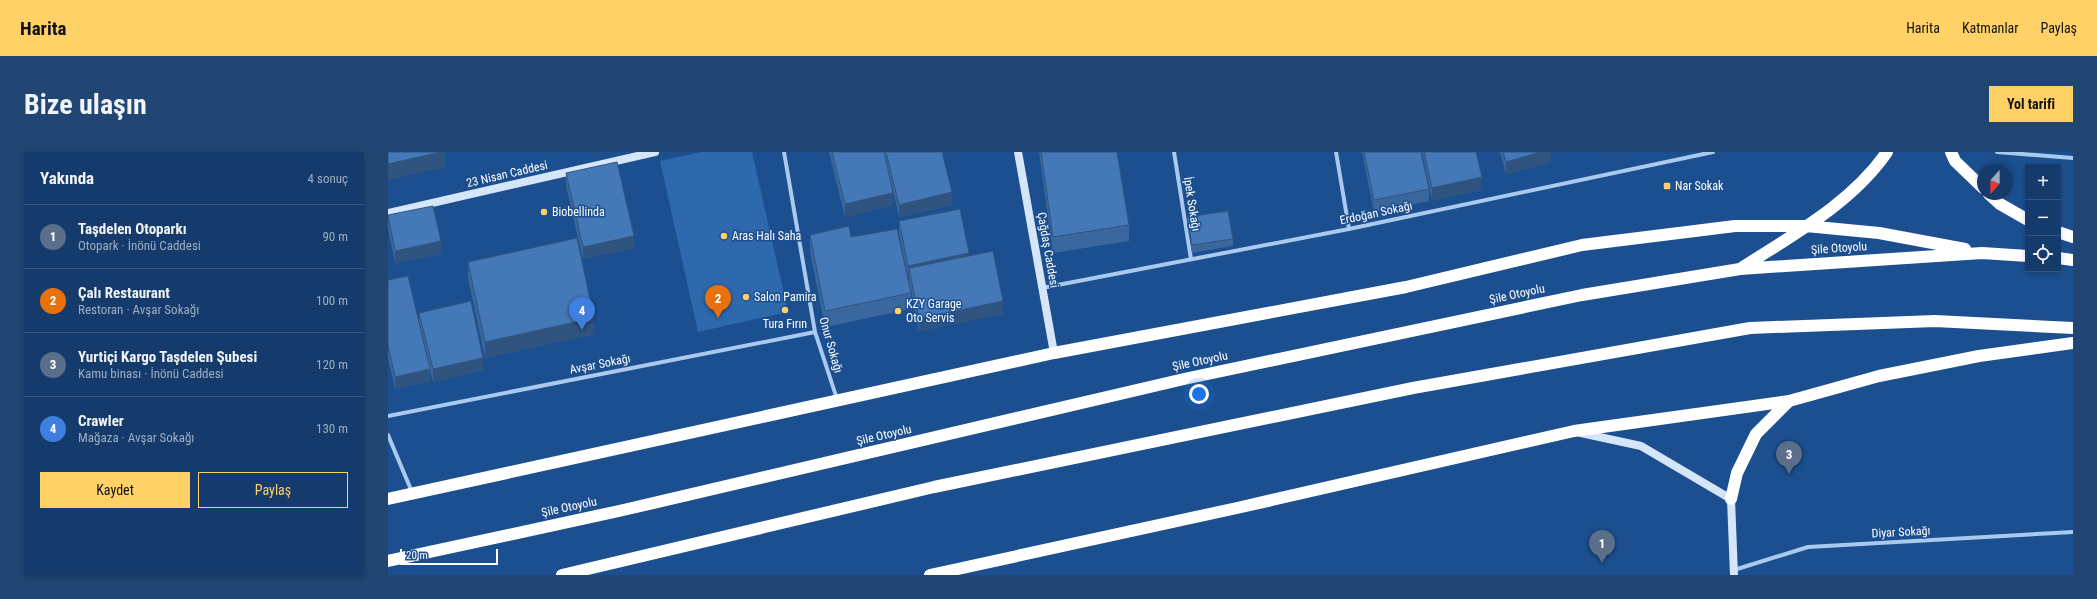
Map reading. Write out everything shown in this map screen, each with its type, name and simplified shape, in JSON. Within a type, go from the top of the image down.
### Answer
[{"type":"highway","points":[[1740,269],[1806,226],[1848,195],[1887,152]]},
{"type":"highway","points":[[1951,152],[1955,161],[1977,182]]},
{"type":"highway","points":[[1996,200],[2000,204],[2025,218]]},
{"type":"highway","points":[[388,500],[1054,352],[1406,287],[1582,245],[1735,226],[1806,226],[1879,233],[1982,253]]},
{"type":"highway","points":[[2061,233],[2073,237]]},
{"type":"highway","name":"Şile Otoyolu","points":[[388,561],[619,511],[1192,377],[1582,295],[1740,269],[1982,253],[2025,256]]},
{"type":"highway","points":[[2061,258],[2073,260]]},
{"type":"highway","points":[[562,575],[934,488],[1413,388],[1750,328],[1935,321],[2073,328]]},
{"type":"highway","points":[[930,575],[1237,508],[1574,431],[1789,401],[1880,376],[1979,356],[2073,343]]},
{"type":"highway","points":[[1731,499],[1737,473],[1756,434],[1789,401]]},
{"type":"street","name":"23 Nisan Caddesi","points":[[388,213],[654,152]]},
{"type":"street","name":"Onur Sokağı","points":[[784,152],[816,332],[838,400]]},
{"type":"street","name":"Çağdaş Caddesi","points":[[1018,152],[1054,352]]},
{"type":"street","name":"İpek Sokağı","points":[[1174,152],[1191,259]]},
{"type":"street","points":[[1336,152],[1349,229]]},
{"type":"street","name":"Erdoğan Sokağı","points":[[1042,288],[1349,229],[1713,152]]},
{"type":"street","points":[[1997,152],[2073,158]]},
{"type":"street","name":"Avşar Sokağı","points":[[388,416],[816,332]]},
{"type":"street","points":[[1574,431],[1641,446],[1731,499],[1734,573]]},
{"type":"street","points":[[388,435],[413,494]]},
{"type":"street","name":"Diyar Sokağı","points":[[1734,573],[1808,547],[2073,532]]},
{"type":"shaded area","name":"Aras Halı Saha","points":[[701,152],[752,152],[788,312],[698,332],[660,161]]},
{"type":"building","points":[[388,152],[442,152],[388,164]]},
{"type":"building","points":[[832,152],[884,152],[893,193],[845,204]]},
{"type":"building","points":[[886,152],[942,152],[952,192],[899,205]]},
{"type":"building","points":[[1041,152],[1117,152],[1129,225],[1053,237]]},
{"type":"building","points":[[1364,152],[1421,152],[1429,189],[1374,200]]},
{"type":"building","points":[[1424,152],[1476,152],[1482,177],[1432,188]]},
{"type":"building","points":[[1503,152],[1541,152],[1506,162]]},
{"type":"building","points":[[617,162],[634,236],[583,247],[566,173]]},
{"type":"building","points":[[433,206],[441,241],[395,251],[388,215]]},
{"type":"building","points":[[960,209],[969,253],[908,266],[899,221]]},
{"type":"building","points":[[1228,211],[1233,239],[1192,245],[1187,217]]},
{"type":"building","points":[[849,226],[851,237],[897,229],[911,293],[825,311],[810,235]]},
{"type":"building","points":[[577,238],[594,318],[485,342],[468,262]]},
{"type":"building","points":[[993,251],[1003,301],[919,319],[909,268]]},
{"type":"building","points":[[408,276],[430,369],[395,377],[388,345],[388,280]]},
{"type":"building","points":[[471,301],[483,358],[433,369],[419,313]]},
{"type":"place","name":"Nar Sokak","points":[[1667,186]]},
{"type":"place","name":"Biobellinda","points":[[544,212]]},
{"type":"place","name":"Aras Halı Saha","points":[[724,236]]},
{"type":"place","name":"Salon Pamira","points":[[746,297]]},
{"type":"place","name":"Tura Fırın","points":[[785,310]]},
{"type":"place","name":"KZY Garage Oto Servis","points":[[898,311]]},
{"type":"place","name":"Çalı Restaurant","points":[[718,318]]},
{"type":"place","name":"Crawler","points":[[582,330]]},
{"type":"place","name":"Yurtiçi Kargo Taşdelen Şubesi","points":[[1789,474]]},
{"type":"place","name":"Taşdelen Otoparkı","points":[[1602,563]]}]
